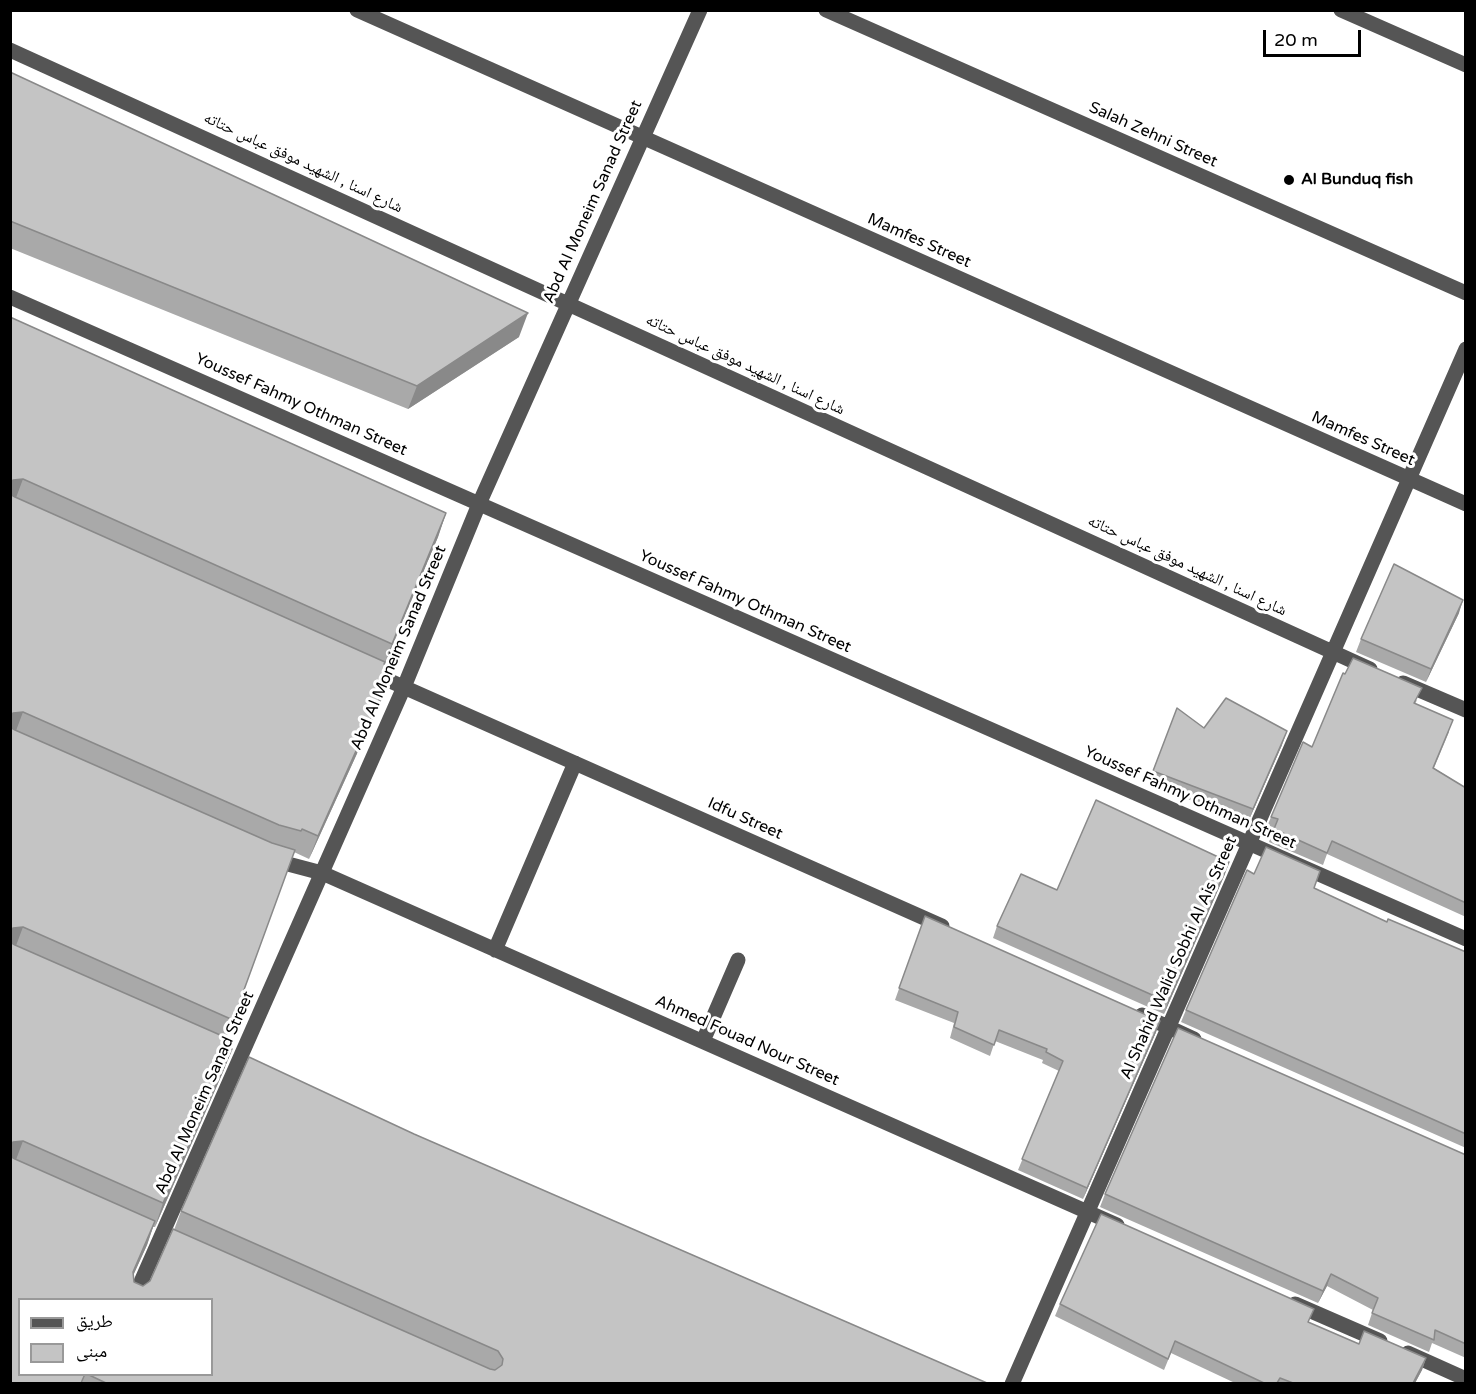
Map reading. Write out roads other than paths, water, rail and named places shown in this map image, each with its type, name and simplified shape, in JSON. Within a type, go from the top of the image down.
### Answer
[{"type":"street","name":"Mamfes Street","points":[[357,10],[1466,504]]},
{"type":"street","name":"Abd Al Moneim Sanad Street","points":[[133,1298],[404,687],[479,504],[641,137],[700,10]]},
{"type":"street","name":"Salah Zehni Street","points":[[826,10],[1466,293]]},
{"type":"street","points":[[1341,10],[1466,65]]},
{"type":"street","name":"شارع اسنا , الشهيد موفق عباس حتاته","points":[[10,50],[1333,652],[1466,710]]},
{"type":"street","name":"Youssef Fahmy Othman Street","points":[[10,297],[1466,939]]},
{"type":"street","name":"Al Shahid Walid Sobhi Al Ais Street","points":[[1012,1383],[1466,349]]},
{"type":"street","name":"Idfu Street","points":[[360,667],[956,933]]},
{"type":"street","points":[[495,950],[575,763]]},
{"type":"street","name":"Ahmed Fouad Nour Street","points":[[256,854],[285,865],[322,873],[1131,1231]]},
{"type":"street","points":[[703,1041],[738,960]]},
{"type":"street","points":[[1126,1008],[1210,1046]]},
{"type":"street","points":[[1282,1298],[1466,1379]]},
{"type":"place","name":"Al Bunduq fish","points":[[1289,180]]}]
